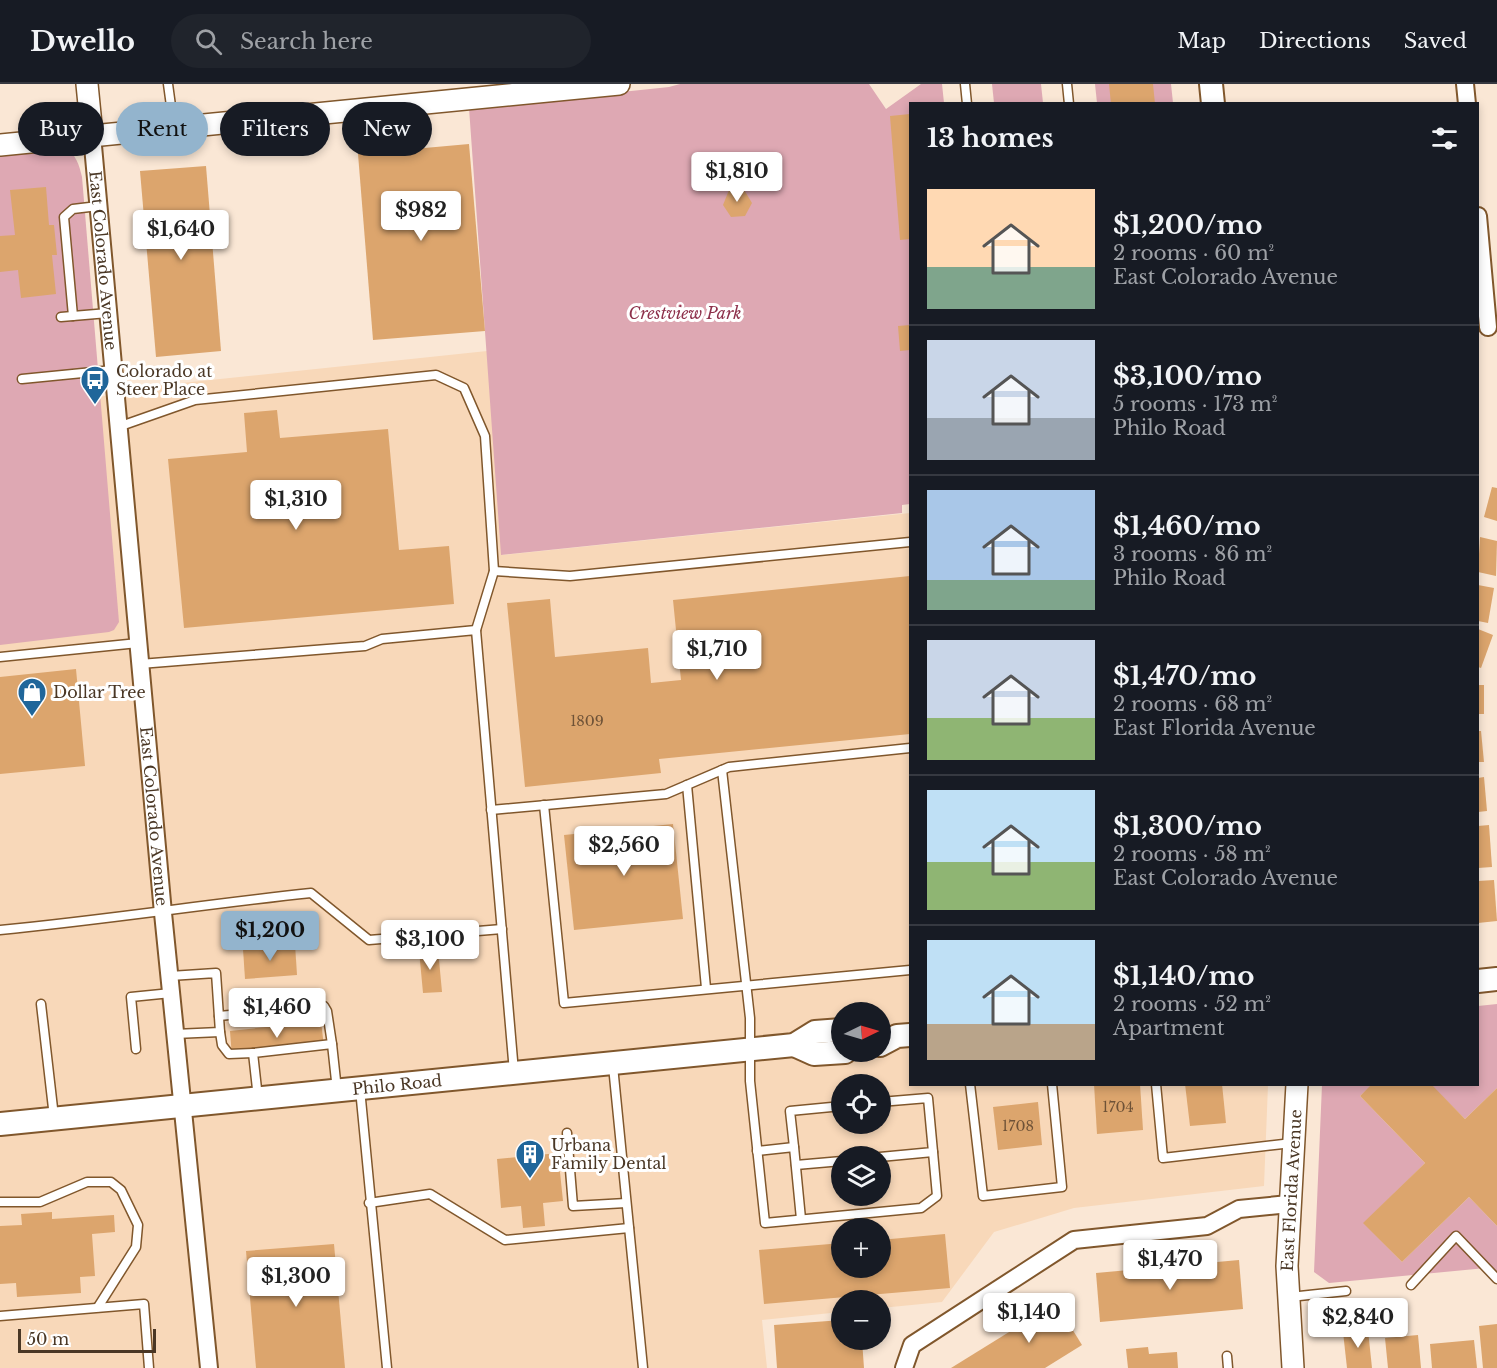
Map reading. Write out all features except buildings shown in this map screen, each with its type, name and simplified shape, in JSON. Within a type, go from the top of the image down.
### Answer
[{"type":"main road","points":[[1211,84],[1213,102]]},
{"type":"main road","points":[[1479,981],[1497,979]]},
{"type":"main road","name":"Philo Road","points":[[0,1124],[751,1049],[794,1044],[815,1032],[831,1031]]},
{"type":"main road","name":"Philo Road","points":[[794,1044],[814,1054],[831,1053]]},
{"type":"street","name":"East Colorado Avenue","points":[[87,84],[89,102]]},
{"type":"street","points":[[208,125],[618,84]]},
{"type":"street","points":[[1465,84],[1467,102]]},
{"type":"street","points":[[0,145],[18,143]]},
{"type":"street","name":"East Colorado Avenue","points":[[94,156],[163,913],[209,1368]]},
{"type":"street","points":[[1479,228],[1487,327]]},
{"type":"street","name":"East Florida Avenue","points":[[1293,1368],[1289,1297],[1289,1204],[1297,1086]]},
{"type":"street","points":[[904,1368],[912,1345],[1074,1240],[1207,1226],[1239,1209],[1289,1204]]},
{"type":"lane","points":[[168,84],[170,102]]},
{"type":"lane","points":[[965,84],[967,102]]},
{"type":"lane","points":[[1067,84],[1069,102]]},
{"type":"lane","points":[[73,316],[64,217],[73,209],[98,206]]},
{"type":"lane","points":[[61,317],[108,313]]},
{"type":"lane","points":[[22,379],[113,370]]},
{"type":"lane","points":[[118,426],[195,400],[435,375],[464,388],[486,436],[494,571],[476,630],[514,1072]]},
{"type":"lane","points":[[494,571],[570,576],[909,543]]},
{"type":"lane","points":[[140,664],[365,646],[382,639],[476,630]]},
{"type":"lane","points":[[0,657],[138,643]]},
{"type":"lane","points":[[491,810],[666,794],[722,770],[909,748]]},
{"type":"lane","points":[[722,770],[746,984],[751,1049],[750,1081],[765,1223],[921,1208],[937,1196],[928,1098],[891,1101]]},
{"type":"lane","points":[[687,785],[706,988]]},
{"type":"lane","points":[[544,805],[564,1003],[909,970]]},
{"type":"lane","points":[[0,930],[163,913],[195,906],[311,893],[369,940],[502,929]]},
{"type":"lane","points":[[136,1049],[130,997],[216,973],[222,1045],[229,1053],[253,1053],[332,1044]]},
{"type":"lane","points":[[41,1004],[54,1119]]},
{"type":"lane","points":[[219,1016],[324,1006],[332,1044],[337,1090]]},
{"type":"lane","points":[[175,1034],[220,1032]]},
{"type":"lane","points":[[253,1053],[258,1098]]},
{"type":"lane","points":[[612,1062],[643,1368]]},
{"type":"lane","points":[[970,1086],[983,1196],[1062,1187],[1052,1086]]},
{"type":"lane","points":[[1156,1086],[1163,1158],[1294,1143]]},
{"type":"lane","points":[[360,1088],[369,1203],[387,1368]]},
{"type":"lane","points":[[801,1219],[790,1111],[831,1107]]},
{"type":"lane","points":[[567,1133],[573,1206],[626,1203]]},
{"type":"lane","points":[[757,1151],[794,1147]]},
{"type":"lane","points":[[891,1156],[933,1152]]},
{"type":"lane","points":[[796,1165],[831,1162]]},
{"type":"lane","points":[[0,1202],[40,1202],[87,1182],[111,1182],[121,1190],[138,1225],[136,1247],[98,1307]]},
{"type":"lane","points":[[369,1203],[430,1194],[505,1240],[629,1228]]},
{"type":"lane","points":[[1411,1285],[1456,1236],[1497,1279]]},
{"type":"lane","points":[[1289,1297],[1346,1291]]},
{"type":"lane","points":[[0,1316],[144,1304],[149,1368]]},
{"type":"lane","points":[[1227,1356],[1228,1368]]},
{"type":"shaded area","points":[[487,351],[502,555],[909,513],[909,1086],[1268,1086],[1264,1186],[1074,1208],[994,1232],[942,1302],[891,1307],[891,1290],[831,1290],[831,1313],[762,1320],[767,1368],[0,1368],[0,640],[90,399],[153,386]]},
{"type":"green space","name":"Crestview Park","points":[[680,84],[869,84],[886,109],[921,84],[942,84],[944,102],[909,102],[909,504],[902,505],[902,513],[501,555],[469,108]]},
{"type":"green space","points":[[992,84],[1041,84],[1043,102],[994,102]]},
{"type":"green space","points":[[1095,84],[1171,84],[1173,102],[1097,102]]},
{"type":"green space","points":[[18,153],[18,156],[74,156],[82,177],[119,622],[114,630],[109,632],[0,645],[0,155]]},
{"type":"green space","points":[[1497,1004],[1497,1088],[1465,1119],[1432,1086],[1479,1086],[1479,1006]]},
{"type":"green space","points":[[1322,1086],[1371,1086],[1360,1096],[1425,1163],[1364,1223],[1402,1262],[1469,1197],[1497,1226],[1497,1279],[1486,1268],[1329,1283],[1314,1272]]},
{"type":"place","name":"Colorado at Steer Place","points":[[95,406]]},
{"type":"place","name":"Dollar Tree","points":[[32,718]]},
{"type":"place","name":"Urbana Family Dental","points":[[530,1180]]}]
